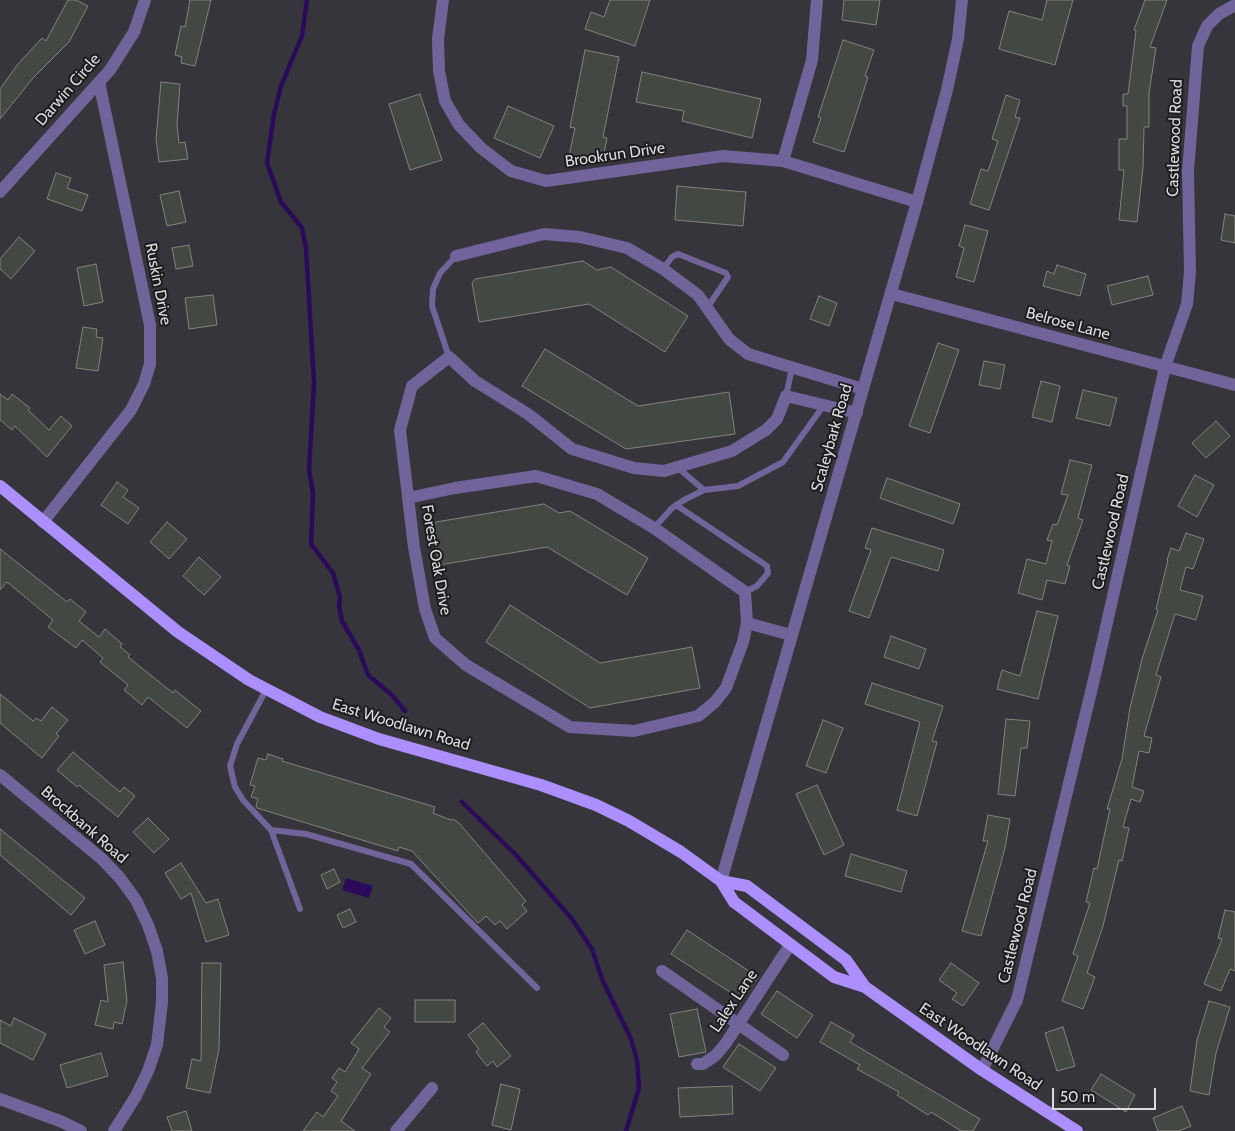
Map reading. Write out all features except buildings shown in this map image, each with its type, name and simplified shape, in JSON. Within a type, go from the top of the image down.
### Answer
[{"type":"main road","name":"East Woodlawn Road","points":[[0,486],[178,632],[218,661],[266,690],[320,717],[379,739],[493,770],[596,806],[661,840],[721,881],[747,886],[846,960],[865,987]]},
{"type":"main road","name":"East Woodlawn Road","points":[[721,881],[734,902],[834,977],[865,987],[982,1070],[1077,1131]]},
{"type":"street","name":"Darwin Circle","points":[[0,192],[99,82],[134,32],[145,0]]},
{"type":"street","name":"Brookrun Drive","points":[[442,0],[438,39],[439,71],[445,101],[460,125],[480,148],[511,170],[546,181],[723,156],[782,161],[917,202]]},
{"type":"street","points":[[782,161],[812,60],[817,0]]},
{"type":"street","name":"Scaleybark Road","points":[[721,881],[791,635],[892,294],[947,90],[958,39],[962,0]]},
{"type":"street","name":"Castlewood Road","points":[[982,1070],[1013,1011],[1029,953],[1165,367],[1178,334],[1189,293],[1188,171],[1198,46],[1207,26],[1219,14],[1235,5]]},
{"type":"street","name":"Ruskin Drive","points":[[43,522],[131,410],[144,384],[150,364],[150,325],[99,82]]},
{"type":"street","points":[[456,256],[544,234],[580,237],[627,248],[663,269],[698,295],[729,339],[748,354],[863,389]]},
{"type":"street","name":"Belrose Lane","points":[[892,294],[1235,385]]},
{"type":"street","points":[[448,357],[475,381],[528,414],[572,449],[634,468],[664,471],[732,451],[766,430],[777,419],[786,396],[857,413]]},
{"type":"street","name":"Forest Oak Drive","points":[[448,357],[412,386],[400,430],[425,609],[435,638],[466,665],[570,726],[634,731],[698,716],[715,702],[726,688],[743,642],[747,623]]},
{"type":"street","points":[[408,498],[455,488],[536,476],[597,494],[654,528],[745,592],[747,623],[791,635]]},
{"type":"street","name":"Brockbank Road","points":[[0,775],[102,859],[120,878],[144,917],[157,951],[162,978],[162,1002],[157,1045],[136,1096],[114,1131]]},
{"type":"street","name":"Lalex Lane","points":[[697,1064],[703,1064],[716,1055],[790,945]]},
{"type":"street","points":[[662,971],[782,1054]]},
{"type":"street","points":[[396,1131],[432,1088]]},
{"type":"street","points":[[0,1100],[60,1121],[81,1131]]},
{"type":"lane","points":[[663,269],[672,257],[678,254],[726,273],[728,277],[707,308]]},
{"type":"lane","points":[[448,357],[432,306],[433,289],[440,273],[456,256]]},
{"type":"lane","points":[[786,396],[792,368]]},
{"type":"lane","points":[[654,528],[676,505],[704,490],[738,486],[783,462],[824,405]]},
{"type":"lane","points":[[677,467],[704,490]]},
{"type":"lane","points":[[676,505],[767,566],[768,573],[757,586],[745,592]]},
{"type":"lane","points":[[266,690],[237,744],[230,766],[236,787],[243,800],[271,830],[300,909]]},
{"type":"lane","points":[[271,830],[306,834],[411,864],[537,988]]},
{"type":"shaded area","points":[[346,878],[373,886],[369,898],[342,890]]},
{"type":"waterway","points":[[307,0],[302,36],[281,86],[274,114],[267,163],[281,202],[302,228],[306,248],[314,383],[309,470],[313,493],[311,544],[333,573],[340,597],[339,606],[342,621],[359,650],[368,675],[392,695],[405,711]]},
{"type":"waterway","points":[[462,802],[517,856],[572,919],[592,949],[602,979],[631,1039],[637,1060],[639,1088],[626,1131]]}]
